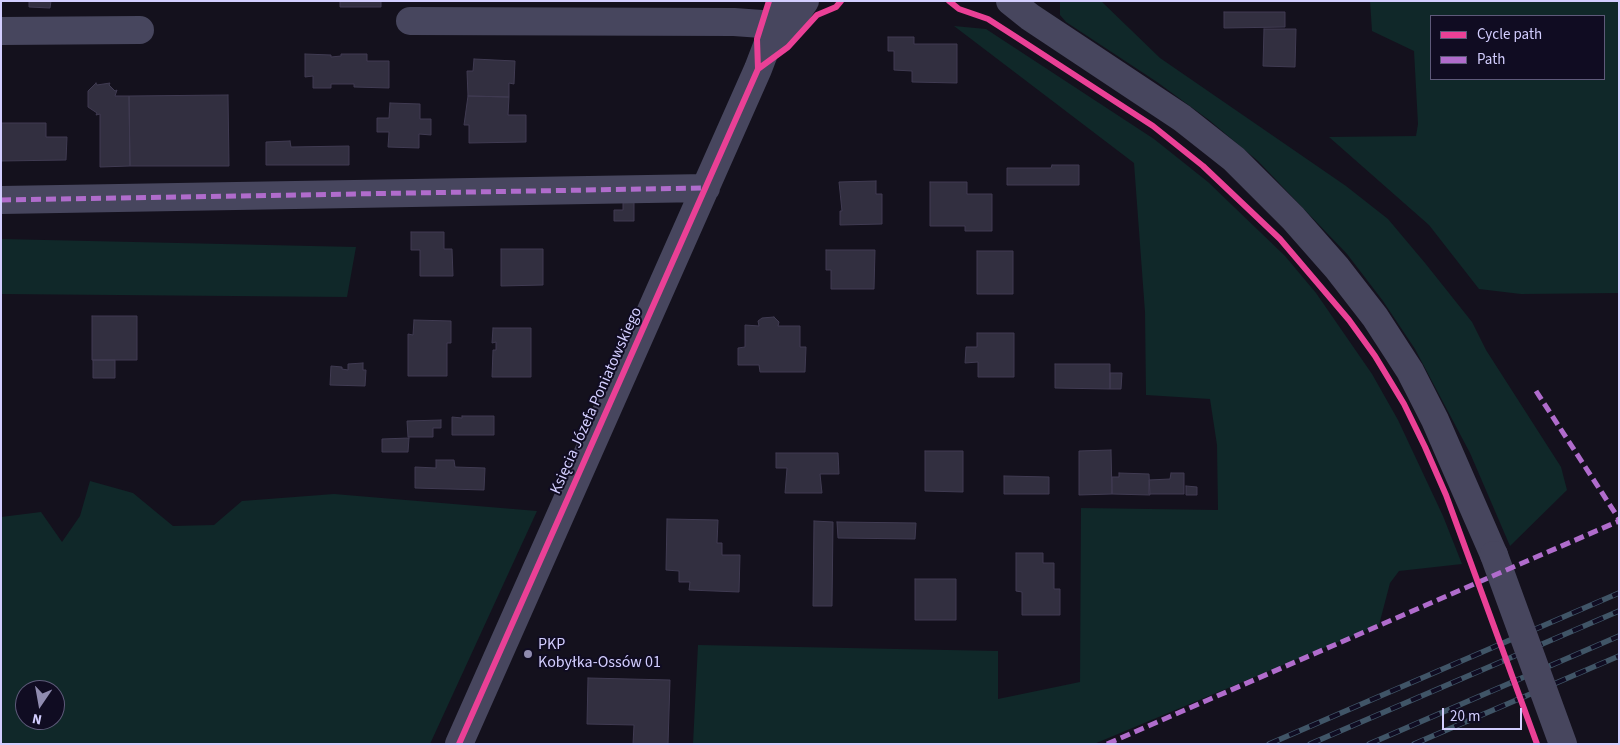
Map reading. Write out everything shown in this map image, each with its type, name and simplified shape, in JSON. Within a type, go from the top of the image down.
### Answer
[{"type":"street","name":"Księcia Józefa Poniatowskiego","points":[[459,744],[758,69],[777,32],[784,1]]},
{"type":"street","name":"Księcia Józefa Poniatowskiego","points":[[777,32],[805,1]]},
{"type":"street","points":[[999,1],[1020,9],[1182,118],[1234,159],[1292,218],[1337,268],[1375,317],[1410,371],[1435,420],[1494,555],[1563,744]]},
{"type":"street","points":[[410,21],[734,22],[762,24],[777,32]]},
{"type":"street","points":[[1,31],[140,30]]},
{"type":"street","points":[[1,200],[706,188]]},
{"type":"green space","points":[[1060,1],[1101,1],[1160,58],[1346,186],[1388,219],[1425,263],[1472,322],[1486,350],[1561,467],[1567,490],[1510,546],[1470,453],[1415,349],[1383,301],[1347,254],[1258,161],[1209,120],[1157,82],[1066,22],[1060,15]]},
{"type":"green space","points":[[1370,1],[1619,1],[1619,293],[1521,294],[1479,289],[1429,225],[1329,137],[1416,136],[1418,124],[1414,51],[1372,31]]},
{"type":"green space","points":[[954,26],[986,29],[1154,139],[1208,182],[1285,256],[1316,293],[1372,374],[1398,420],[1443,516],[1462,564],[1399,571],[1390,583],[1379,625],[1094,744],[693,744],[698,645],[998,651],[998,699],[1080,682],[1081,508],[1218,510],[1217,445],[1210,399],[1146,395],[1145,312],[1134,163]]},
{"type":"green space","points":[[1,239],[356,247],[347,297],[1,294]]},
{"type":"green space","points":[[90,481],[133,493],[173,526],[214,525],[242,501],[334,494],[537,511],[430,744],[1,744],[1,517],[41,512],[62,542],[80,516]]},
{"type":"building","points":[[29,1],[51,1],[50,8],[29,7]]},
{"type":"building","points":[[340,1],[381,1],[381,7],[340,7]]},
{"type":"building","points":[[1224,12],[1285,12],[1285,27],[1224,28]]},
{"type":"building","points":[[1264,29],[1296,29],[1295,67],[1263,66]]},
{"type":"building","points":[[888,37],[914,37],[914,44],[957,44],[957,83],[912,82],[912,71],[894,70],[894,51],[888,51]]},
{"type":"building","points":[[305,54],[331,55],[331,57],[341,56],[341,54],[367,54],[367,61],[389,61],[389,88],[354,87],[354,84],[331,84],[331,88],[313,88],[313,76],[305,77]]},
{"type":"building","points":[[474,59],[515,61],[514,84],[509,83],[509,97],[468,96],[467,71],[473,71]]},
{"type":"building","points":[[96,83],[97,85],[110,83],[109,85],[115,91],[117,90],[115,96],[129,96],[130,166],[100,167],[100,114],[96,115],[97,113],[88,107],[88,91]]},
{"type":"building","points":[[228,95],[229,166],[130,166],[129,96]]},
{"type":"building","points":[[468,96],[509,97],[508,115],[526,115],[526,142],[469,143],[469,125],[464,125]]},
{"type":"building","points":[[390,103],[420,104],[420,119],[431,119],[431,135],[419,134],[419,148],[388,147],[389,132],[377,132],[377,118],[389,118]]},
{"type":"building","points":[[1,123],[46,123],[46,137],[67,137],[66,160],[1,161]]},
{"type":"building","points":[[290,141],[291,147],[349,146],[349,165],[266,165],[266,142]]},
{"type":"building","points":[[1052,165],[1079,165],[1079,185],[1007,185],[1007,168],[1051,168]]},
{"type":"building","points":[[876,181],[876,194],[882,194],[882,224],[840,225],[840,211],[842,211],[839,182]]},
{"type":"building","points":[[930,182],[967,182],[967,194],[992,194],[992,231],[965,231],[965,226],[930,226]]},
{"type":"building","points":[[623,202],[634,202],[634,221],[614,221],[614,210],[623,210]]},
{"type":"building","points":[[411,232],[444,232],[444,249],[452,249],[453,276],[420,276],[420,250],[411,250]]},
{"type":"building","points":[[501,249],[543,249],[543,285],[501,286]]},
{"type":"building","points":[[826,250],[875,250],[874,289],[831,289],[831,270],[826,270]]},
{"type":"building","points":[[977,251],[1013,251],[1013,294],[977,294]]},
{"type":"building","points":[[92,316],[137,316],[137,360],[92,360]]},
{"type":"building","points":[[774,317],[779,322],[778,326],[800,326],[800,347],[806,347],[805,372],[760,372],[759,365],[738,365],[738,348],[745,347],[745,325],[759,326],[758,321],[762,318]]},
{"type":"building","points":[[414,320],[451,321],[451,343],[447,343],[447,376],[408,376],[408,334],[413,335]]},
{"type":"building","points":[[493,328],[531,328],[531,377],[492,377],[493,350],[496,350],[496,342],[492,343]]},
{"type":"building","points":[[977,333],[1014,333],[1014,377],[978,377],[978,362],[965,363],[966,347],[977,347]]},
{"type":"building","points":[[93,360],[115,360],[115,378],[93,378]]},
{"type":"building","points":[[363,363],[363,370],[366,370],[365,386],[330,385],[331,366],[342,367],[342,369],[348,370],[348,364]]},
{"type":"building","points":[[1055,364],[1110,364],[1110,389],[1055,388]]},
{"type":"building","points":[[1110,373],[1122,373],[1121,389],[1110,389]]},
{"type":"building","points":[[462,416],[494,416],[494,435],[452,435],[452,417],[462,418]]},
{"type":"building","points":[[441,420],[441,428],[433,428],[433,437],[408,437],[407,421]]},
{"type":"building","points":[[409,438],[408,452],[382,452],[382,439]]},
{"type":"building","points":[[1111,450],[1112,494],[1079,495],[1079,451]]},
{"type":"building","points":[[925,451],[963,451],[963,492],[925,491]]},
{"type":"building","points":[[776,453],[838,453],[839,474],[820,474],[822,493],[785,493],[787,468],[776,468]]},
{"type":"building","points":[[436,460],[454,460],[455,467],[485,468],[484,490],[415,488],[415,467],[436,468]]},
{"type":"building","points":[[1119,473],[1149,474],[1150,495],[1112,494],[1112,477],[1119,477]]},
{"type":"building","points":[[1171,473],[1184,473],[1184,494],[1149,494],[1149,480],[1170,479]]},
{"type":"building","points":[[1004,476],[1049,477],[1049,494],[1004,494]]},
{"type":"building","points":[[1186,486],[1197,487],[1197,495],[1186,495]]},
{"type":"building","points":[[667,519],[718,520],[717,543],[722,543],[722,555],[740,555],[739,592],[689,590],[690,582],[679,582],[679,571],[666,570]]},
{"type":"building","points":[[814,521],[833,522],[832,606],[813,606]]},
{"type":"building","points":[[837,522],[916,523],[915,539],[838,538]]},
{"type":"building","points":[[1016,553],[1043,553],[1043,563],[1054,563],[1054,589],[1060,589],[1060,615],[1022,615],[1022,592],[1016,591]]},
{"type":"building","points":[[915,579],[956,579],[956,620],[915,620]]},
{"type":"building","points":[[588,678],[670,680],[668,744],[633,744],[634,725],[587,724]]},
{"type":"railway","points":[[1269,744],[1619,593]]},
{"type":"railway","points":[[1310,744],[1619,611]]},
{"type":"railway","points":[[1369,744],[1619,636]]},
{"type":"railway","points":[[1414,744],[1619,656]]},
{"type":"marked path","points":[[1,200],[706,188]]},
{"type":"marked path","points":[[1536,391],[1619,519]]},
{"type":"marked path","points":[[1107,744],[1619,521]]},
{"type":"cycle path","points":[[459,744],[758,69],[757,39],[769,1]]},
{"type":"cycle path","points":[[758,69],[788,47],[817,15],[836,7],[841,1]]},
{"type":"cycle path","points":[[949,1],[959,9],[988,19],[1153,126],[1203,166],[1280,239],[1349,320],[1375,356],[1404,404],[1425,447],[1446,495],[1537,744]]},
{"type":"place","name":"PKP Kobyłka-Ossów 01","points":[[528,654]]}]
